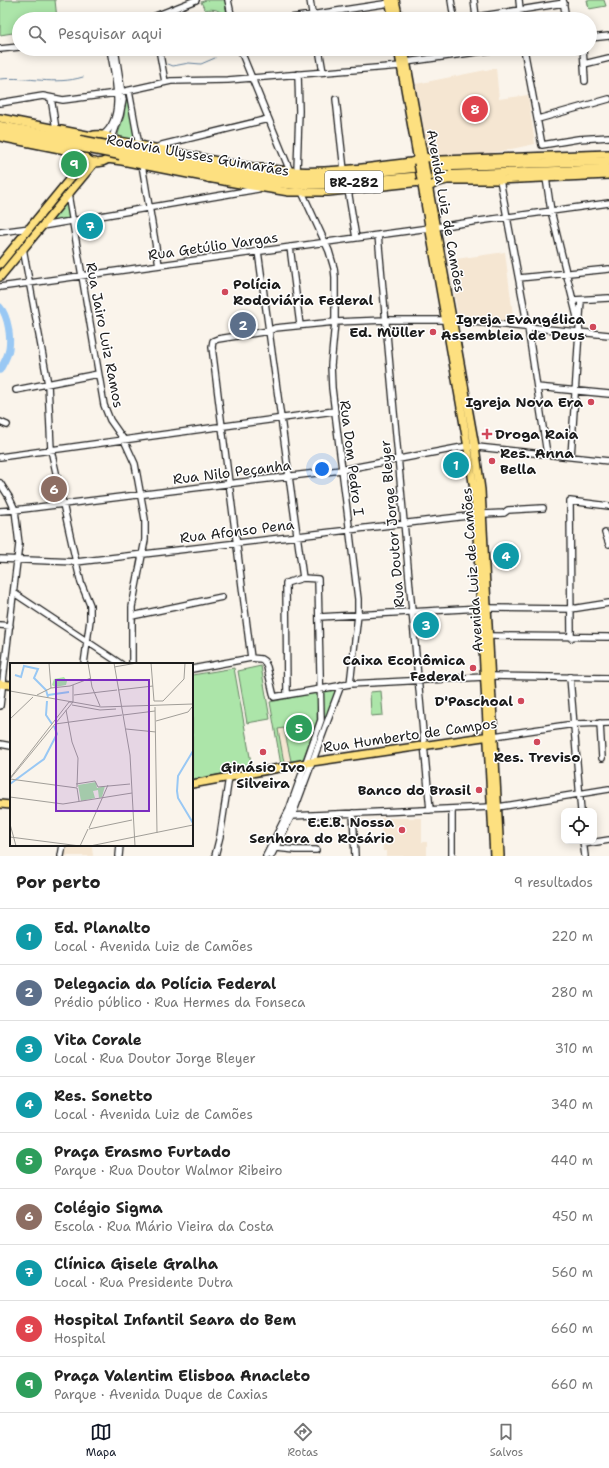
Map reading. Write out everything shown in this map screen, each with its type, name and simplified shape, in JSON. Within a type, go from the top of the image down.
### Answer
[{"type":"highway","name":"Rodovia Ulysses Guimarães","points":[[0,126],[121,152],[278,176],[318,177],[422,167],[609,161]]},
{"type":"highway","name":"Rodovia Ulysses Guimarães","points":[[0,132],[80,144]]},
{"type":"highway","name":"Rodovia Ulysses Guimarães","points":[[121,152],[237,181],[284,184],[321,185],[423,176],[608,171]]},
{"type":"highway","points":[[207,158],[235,169]]},
{"type":"highway","points":[[209,178],[237,181]]},
{"type":"main road","points":[[392,1],[393,12]]},
{"type":"main road","points":[[392,1],[396,12]]},
{"type":"main road","name":"Avenida Luiz de Camões","points":[[401,56],[411,87],[423,181],[471,446],[480,514],[495,807],[500,856]]},
{"type":"main road","name":"Avenida Luiz de Camões","points":[[404,56],[402,73],[421,160]]},
{"type":"main road","points":[[402,73],[408,86],[411,87]]},
{"type":"main road","points":[[0,118],[92,136],[103,135],[113,139],[207,158],[257,167],[293,171],[344,170],[421,160],[609,154]]},
{"type":"main road","points":[[84,157],[82,146],[92,136]]},
{"type":"main road","points":[[0,137],[60,149],[94,162],[106,160],[142,165],[209,178]]},
{"type":"main road","points":[[106,160],[111,156],[114,149],[113,139]]},
{"type":"main road","points":[[0,264],[30,228],[84,157]]},
{"type":"main road","points":[[0,276],[94,162]]},
{"type":"main road","points":[[429,187],[447,180],[546,178],[608,171]]},
{"type":"main road","points":[[237,181],[262,188],[302,192],[348,190],[423,181]]},
{"type":"main road","name":"Avenida Luiz de Camões","points":[[423,181],[429,187],[432,227]]},
{"type":"main road","name":"Avenida Luiz de Camões","points":[[485,608],[490,636],[488,676]]},
{"type":"main road","name":"Rua Humberto de Campos","points":[[193,784],[309,763],[491,736]]},
{"type":"main road","points":[[0,804],[10,805]]},
{"type":"main road","name":"Avenida Luiz de Camões","points":[[494,856],[495,807]]},
{"type":"street","points":[[166,12],[196,0]]},
{"type":"street","points":[[228,0],[231,12]]},
{"type":"street","points":[[310,0],[312,12]]},
{"type":"street","points":[[451,0],[453,12]]},
{"type":"street","points":[[474,0],[475,12]]},
{"type":"street","points":[[519,0],[520,10]]},
{"type":"street","points":[[338,12],[392,1]]},
{"type":"street","points":[[507,12],[564,2],[565,12]]},
{"type":"street","points":[[597,37],[609,36]]},
{"type":"street","points":[[0,49],[12,48]]},
{"type":"street","points":[[103,135],[110,127],[115,117],[120,93],[112,56]]},
{"type":"street","points":[[113,139],[120,115],[120,93],[116,56]]},
{"type":"street","points":[[160,56],[165,82]]},
{"type":"street","points":[[243,56],[268,119],[293,171]]},
{"type":"street","points":[[320,56],[323,72]]},
{"type":"street","points":[[0,104],[43,96],[64,100],[120,93],[165,82],[251,78],[323,72],[404,64],[454,56]]},
{"type":"street","points":[[525,56],[542,145],[578,139],[609,138]]},
{"type":"street","points":[[583,56],[585,81]]},
{"type":"street","points":[[584,64],[609,58]]},
{"type":"street","points":[[293,171],[299,111],[298,74]]},
{"type":"street","points":[[129,91],[138,140]]},
{"type":"street","points":[[51,98],[56,129]]},
{"type":"street","points":[[336,99],[344,170]]},
{"type":"street","points":[[538,119],[609,99]]},
{"type":"street","points":[[156,148],[162,145],[268,119]]},
{"type":"street","points":[[142,165],[159,265]]},
{"type":"street","points":[[546,178],[551,211],[579,330]]},
{"type":"street","points":[[500,180],[528,328],[546,454]]},
{"type":"street","points":[[227,193],[233,189],[237,181]]},
{"type":"street","points":[[42,226],[262,188]]},
{"type":"street","points":[[348,190],[356,238]]},
{"type":"street","name":"Rua Dom Pedro I","points":[[302,192],[332,260],[335,277],[335,322],[331,376],[341,470],[358,598],[358,615],[350,684]]},
{"type":"street","name":"Rua Jairo Luiz Ramos","points":[[68,194],[104,406],[106,412],[124,440],[134,464],[141,495],[145,530],[143,554],[134,595],[132,616],[132,663]]},
{"type":"street","name":"Rua Getúlio Vargas","points":[[0,287],[609,203]]},
{"type":"street","points":[[0,232],[30,228]]},
{"type":"street","name":"Rua Doutor Jorge Bleyer","points":[[378,235],[430,810]]},
{"type":"street","points":[[290,247],[300,325]]},
{"type":"street","points":[[23,248],[48,384],[51,450],[81,582],[90,605],[90,620],[84,663]]},
{"type":"street","points":[[258,252],[303,578]]},
{"type":"street","points":[[519,278],[609,269]]},
{"type":"street","points":[[573,300],[609,298]]},
{"type":"street","points":[[571,457],[581,300]]},
{"type":"street","points":[[251,658],[212,347],[213,341],[269,331],[275,328],[335,322],[386,320],[449,320],[528,328],[579,330],[609,335]]},
{"type":"street","points":[[16,390],[98,374]]},
{"type":"street","points":[[537,387],[609,394]]},
{"type":"street","points":[[0,457],[334,411]]},
{"type":"street","points":[[0,422],[7,425]]},
{"type":"street","name":"Rua Nilo Peçanha","points":[[0,510],[15,510],[230,485],[341,470],[471,446],[609,461]]},
{"type":"street","points":[[0,483],[15,510],[19,536],[18,560],[1,684],[0,706]]},
{"type":"street","points":[[571,638],[570,501],[609,506]]},
{"type":"street","name":"Rua Afonso Pena","points":[[0,559],[76,562],[480,514],[504,513],[508,510],[543,508]]},
{"type":"street","points":[[605,533],[609,544]]},
{"type":"street","points":[[271,856],[292,816],[321,720],[318,579],[303,578],[286,583],[288,695]]},
{"type":"street","points":[[14,593],[119,663]]},
{"type":"street","points":[[132,616],[222,597]]},
{"type":"street","points":[[319,617],[485,608],[571,609],[609,603]]},
{"type":"street","points":[[0,625],[10,626]]},
{"type":"street","points":[[490,636],[571,638],[609,637]]},
{"type":"street","points":[[193,668],[251,658],[264,660],[274,697],[350,684],[488,676],[609,678]]},
{"type":"street","points":[[570,677],[581,808]]},
{"type":"street","points":[[266,856],[287,814],[342,685]]},
{"type":"street","points":[[600,723],[602,758]]},
{"type":"street","name":"Rua Humberto de Campos","points":[[491,736],[574,724],[609,723]]},
{"type":"street","points":[[0,744],[10,746]]},
{"type":"street","points":[[215,856],[220,836],[228,777]]},
{"type":"street","points":[[292,816],[495,807],[609,789]]},
{"type":"street","points":[[452,809],[452,856]]},
{"type":"street","points":[[353,814],[355,856]]},
{"type":"street","points":[[597,841],[609,840]]},
{"type":"street","points":[[584,844],[585,856]]},
{"type":"street","points":[[61,856],[63,846]]},
{"type":"street","points":[[119,856],[120,846]]},
{"type":"street","points":[[276,848],[296,853],[316,850]]},
{"type":"shaded area","points":[[496,68],[499,99],[528,95],[535,144],[473,157],[437,159],[428,155],[416,84]]},
{"type":"shaded area","points":[[505,252],[514,323],[460,318],[458,316],[449,260]]},
{"type":"shaded area","points":[[284,728],[291,762],[284,763],[277,729]]},
{"type":"shaded area","name":"E.E.B. Nossa Senhora do Rosário","points":[[381,818],[422,818],[422,842],[427,842],[427,856],[386,856],[386,851],[383,851]]},
{"type":"shaded area","points":[[65,846],[92,847],[93,856],[63,856]]},
{"type":"green space","points":[[0,0],[55,0],[56,12],[12,12],[12,33],[0,35]]},
{"type":"green space","points":[[206,0],[225,0],[226,12],[220,12],[211,9],[205,10],[201,2]]},
{"type":"green space","points":[[587,0],[604,0],[606,6],[589,9]]},
{"type":"green space","points":[[128,96],[135,142],[122,139],[118,134],[124,116],[125,99]]},
{"type":"green space","points":[[65,155],[75,159],[78,164],[71,174],[70,164],[64,162]]},
{"type":"green space","points":[[66,199],[69,218],[48,222]]},
{"type":"green space","points":[[261,666],[270,719],[247,723],[238,671]]},
{"type":"green space","points":[[234,668],[252,768],[193,780],[193,675]]},
{"type":"green space","points":[[333,689],[336,691],[311,761],[309,761],[324,719],[323,693]]},
{"type":"green space","points":[[381,691],[383,715],[371,716],[370,692]]},
{"type":"green space","points":[[318,692],[317,720],[302,762],[281,765],[270,702]],"holes":[[[284,728],[291,761],[284,763],[278,729]]]},
{"type":"waterway","points":[[168,64],[173,66],[189,63],[201,64],[215,58]]},
{"type":"waterway","points":[[0,79],[11,78],[62,81],[83,77]]},
{"type":"waterway","points":[[0,307],[7,321],[10,339],[8,352],[0,370]]},
{"type":"place","name":"Hospital Infantil Seara do Bem","points":[[475,109]]},
{"type":"place","name":"Praça Valentim Elisboa Anacleto","points":[[74,164]]},
{"type":"place","name":"Clínica Gisele Gralha","points":[[90,226]]},
{"type":"place","name":"Polícia Rodoviária Federal","points":[[225,292]]},
{"type":"place","name":"Delegacia da Polícia Federal","points":[[243,325]]},
{"type":"place","name":"Igreja Evangélica Assembleia de Deus","points":[[593,327]]},
{"type":"place","name":"Ed. Müller","points":[[433,332]]},
{"type":"place","name":"Igreja Nova Era","points":[[591,402]]},
{"type":"place","name":"Droga Raia","points":[[487,434]]},
{"type":"place","name":"Res. Anna Bella","points":[[492,461]]},
{"type":"place","name":"Ed. Planalto","points":[[456,465]]},
{"type":"place","name":"Colégio Sigma","points":[[54,489]]},
{"type":"place","name":"Res. Sonetto","points":[[506,556]]},
{"type":"place","name":"Vita Corale","points":[[426,625]]},
{"type":"place","name":"Caixa Econômica Federal","points":[[473,668]]},
{"type":"place","name":"D'Paschoal","points":[[521,701]]},
{"type":"place","name":"Praça Erasmo Furtado","points":[[299,728]]},
{"type":"place","name":"Res. Treviso","points":[[537,742]]},
{"type":"place","name":"Ginásio Ivo Silveira","points":[[263,752]]},
{"type":"place","name":"Banco do Brasil","points":[[479,790]]},
{"type":"place","name":"E.E.B. Nossa Senhora do Rosário","points":[[402,830]]}]
